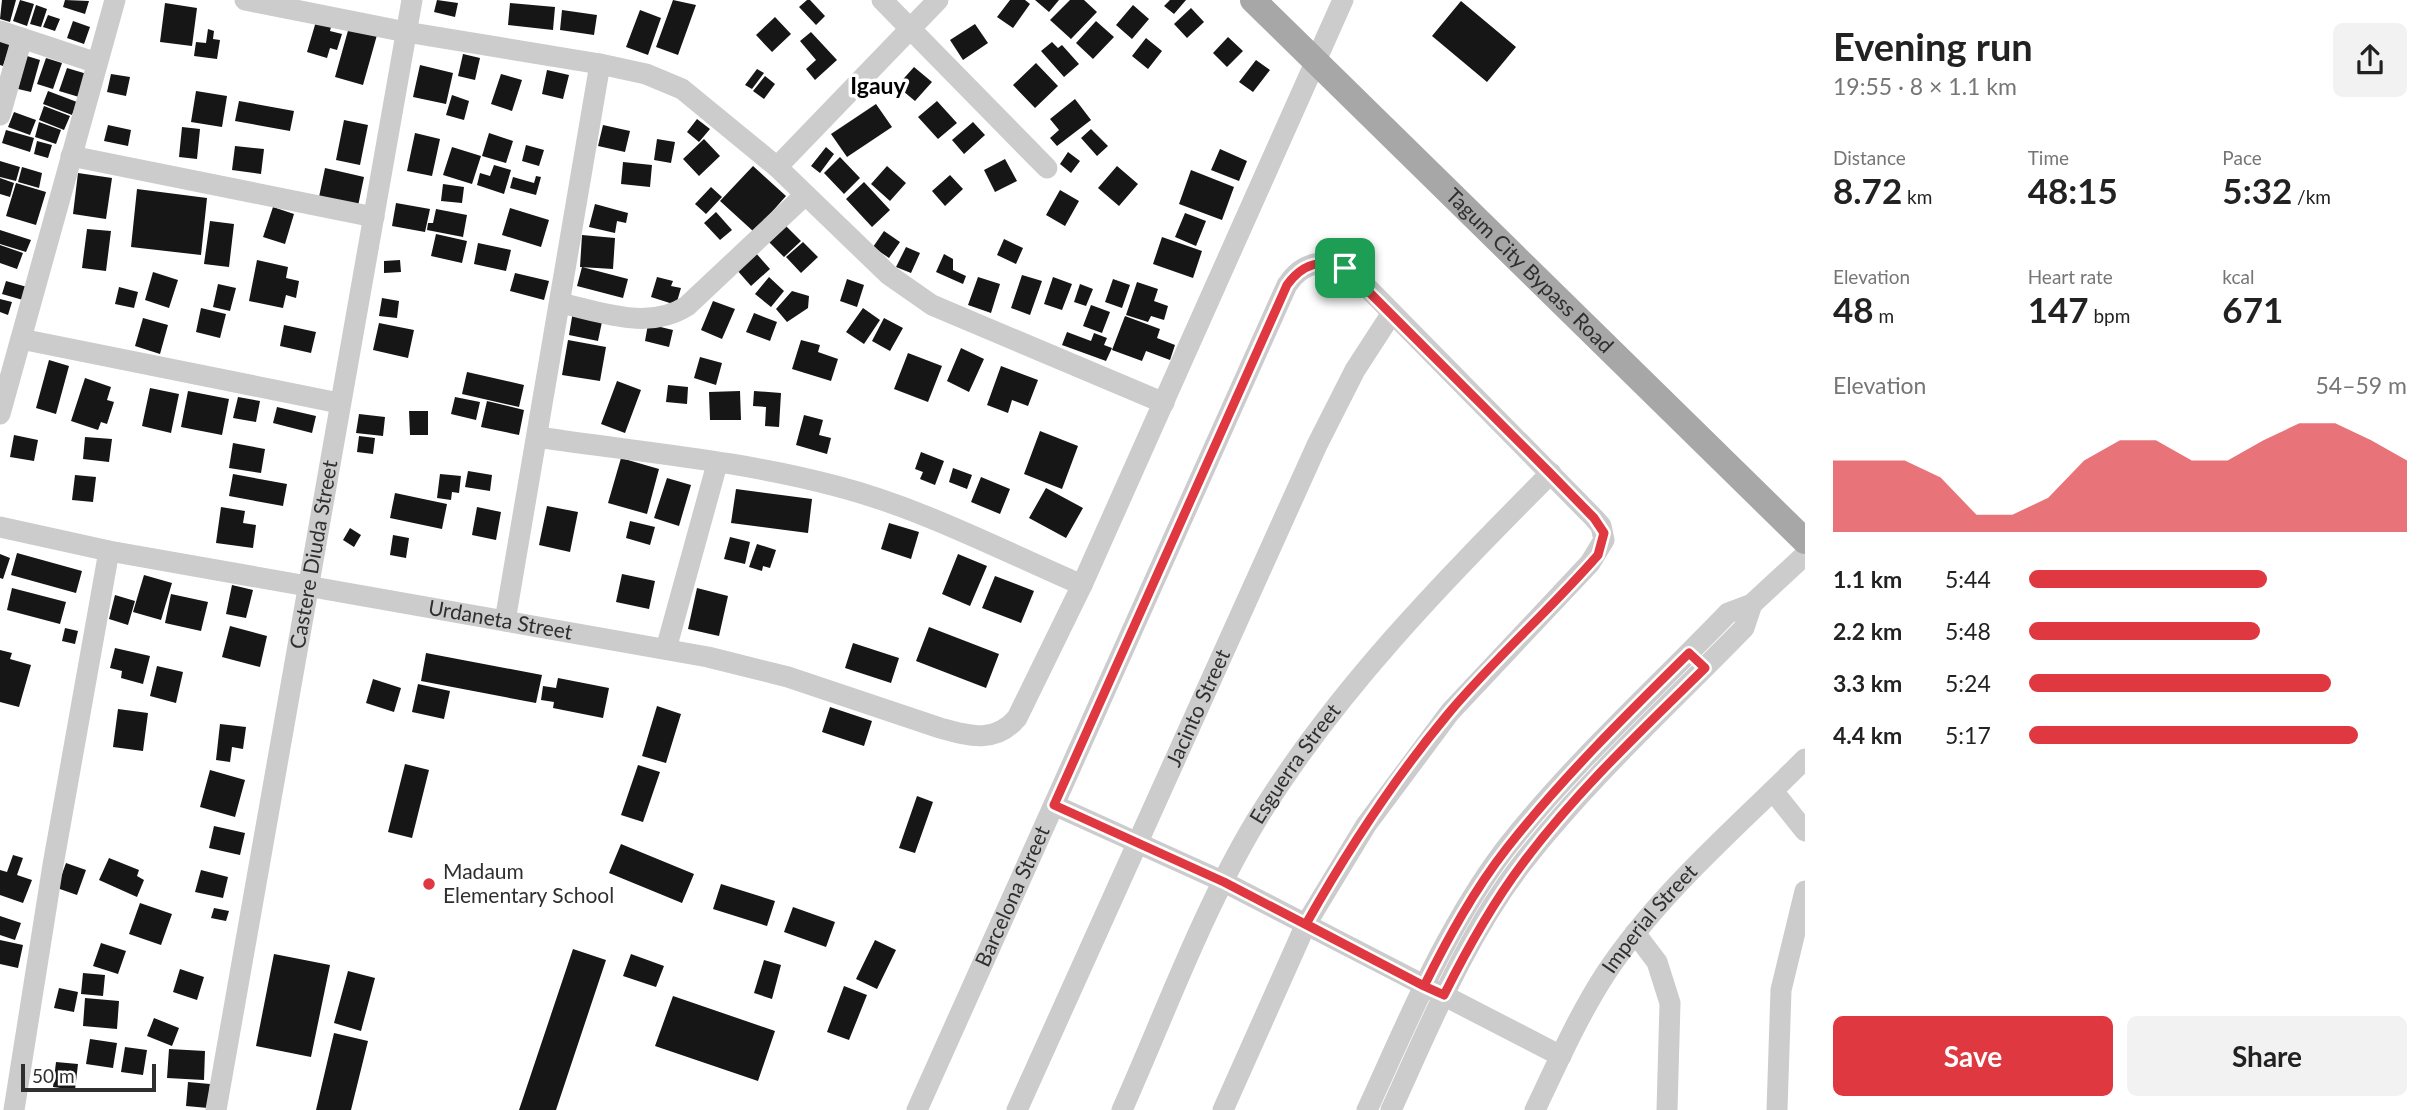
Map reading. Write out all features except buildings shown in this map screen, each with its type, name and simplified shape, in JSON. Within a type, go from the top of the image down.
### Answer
[{"type":"main road","name":"Tagum City Bypass Road","points":[[1253,0],[1805,541]]},
{"type":"street","points":[[0,414],[114,0]]},
{"type":"street","points":[[245,0],[406,32],[600,64],[646,74],[682,89],[777,167],[889,275],[932,305],[1164,403]]},
{"type":"street","name":"Castere Diuda Street","points":[[216,1110],[412,0]]},
{"type":"street","points":[[882,0],[1047,168]]},
{"type":"street","points":[[777,167],[938,0]]},
{"type":"street","points":[[538,437],[835,485],[877,498],[1082,585],[1343,0]]},
{"type":"street","points":[[0,31],[97,63]]},
{"type":"street","points":[[0,114],[22,38]]},
{"type":"street","points":[[505,621],[600,64]]},
{"type":"street","points":[[71,156],[374,217]]},
{"type":"street","points":[[560,303],[642,320],[673,315],[687,306],[805,195]]},
{"type":"street","name":"Barcelona Street","points":[[917,1110],[1295,274],[1318,262],[1345,268],[1392,313],[1601,526],[1604,540],[1590,563],[1450,712],[1366,825],[1306,924]]},
{"type":"street","name":"Jacinto Street","points":[[1017,1110],[1327,424],[1355,370],[1392,313]]},
{"type":"street","points":[[21,339],[339,403]]},
{"type":"street","points":[[666,649],[717,464]]},
{"type":"street","name":"Esguerra Street","points":[[1122,1110],[1224,882],[1256,822],[1340,698],[1466,558],[1550,473]]},
{"type":"street","name":"Urdaneta Street","points":[[0,527],[109,551],[666,649],[788,677],[960,734],[994,736],[1007,729],[1017,718],[1082,585]]},
{"type":"street","points":[[14,1110],[53,865],[109,551]]},
{"type":"street","points":[[1367,1110],[1424,986],[1467,905],[1506,849],[1579,763],[1728,613],[1752,604],[1805,555]]},
{"type":"street","points":[[1391,1110],[1444,995],[1486,916],[1523,862],[1595,778],[1744,628],[1752,604]]},
{"type":"street","points":[[1728,613],[1744,628]]},
{"type":"street","points":[[1689,653],[1705,668]]},
{"type":"street","name":"Imperial Street","points":[[1535,1110],[1606,973],[1636,933],[1683,880],[1805,759]]},
{"type":"street","points":[[1773,791],[1805,831]]},
{"type":"street","points":[[1054,805],[1224,882],[1561,1056]]},
{"type":"street","points":[[1777,1110],[1782,990],[1805,891]]},
{"type":"street","points":[[1223,1110],[1306,924]]},
{"type":"street","points":[[1636,933],[1657,962],[1670,1003],[1667,1110]]},
{"type":"place","name":"Madaum Elementary School","points":[[429,884]]},
{"type":"district","name":"Igauy","points":[[878,86]]},
{"type":"route","points":[[1345,268],[1318,262],[1295,274],[1287,285],[1054,805],[1224,882],[1424,986],[1467,905],[1506,849],[1579,763],[1689,653],[1705,668],[1595,778],[1523,862],[1486,916],[1444,995],[1424,986],[1306,924],[1366,825],[1411,762],[1450,712],[1598,555],[1604,533],[1594,518],[1355,275],[1345,268]]}]
